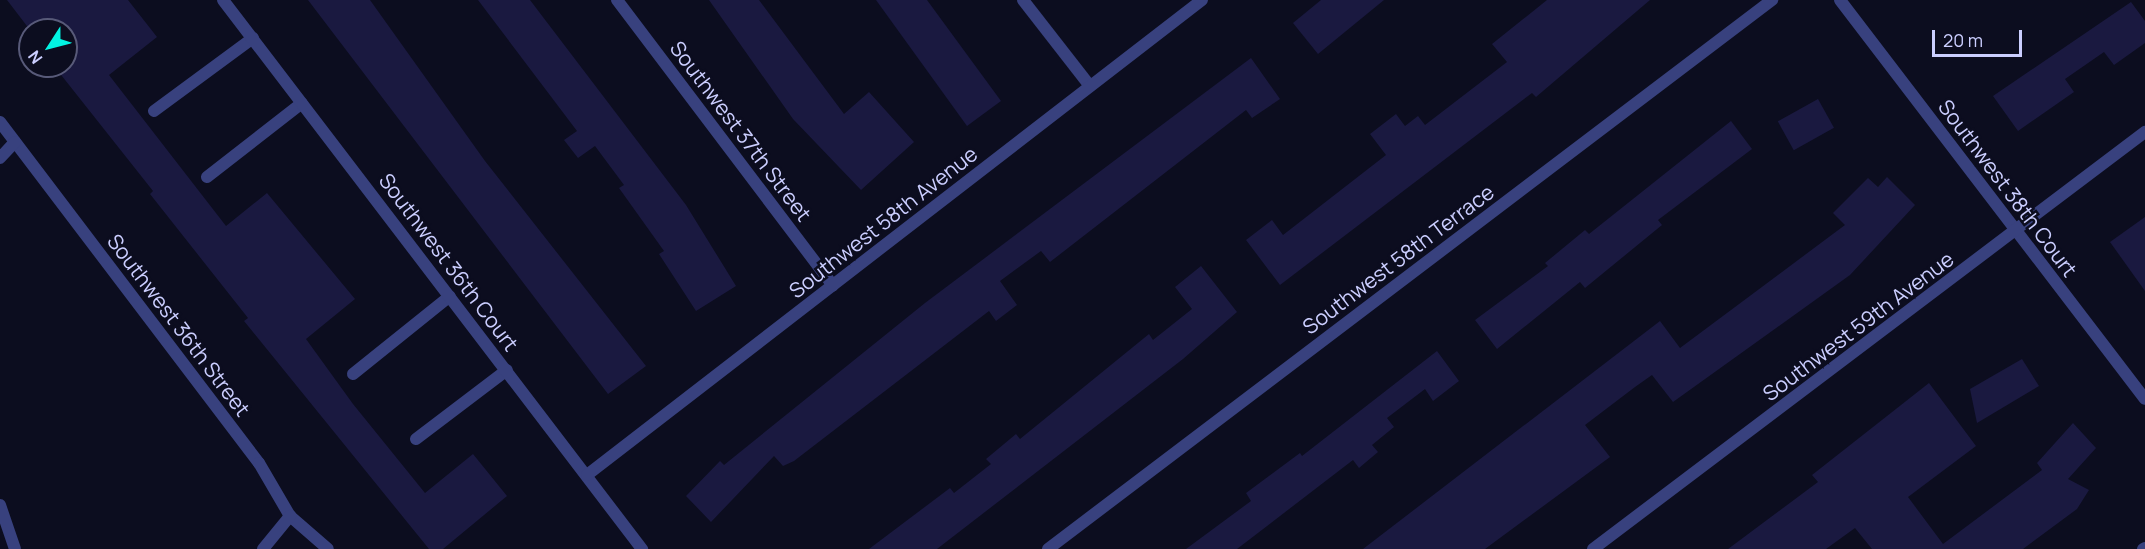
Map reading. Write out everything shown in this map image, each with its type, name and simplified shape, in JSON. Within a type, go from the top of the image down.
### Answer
[{"type":"street","name":"Southwest 36th Court","points":[[223,0],[642,549]]},
{"type":"street","name":"Southwest 37th Street","points":[[617,0],[833,286]]},
{"type":"street","points":[[1023,0],[1090,86]]},
{"type":"street","name":"Southwest 58th Avenue","points":[[587,475],[1202,0]]},
{"type":"street","name":"Southwest 58th Terrace","points":[[1048,549],[1772,0]]},
{"type":"street","name":"Southwest 38th Court","points":[[1840,0],[2145,399]]},
{"type":"street","points":[[154,111],[253,38]]},
{"type":"street","points":[[207,177],[302,103]]},
{"type":"street","name":"Southwest 36th Street","points":[[0,122],[260,463],[290,516],[328,549]]},
{"type":"street","name":"Southwest 59th Avenue","points":[[1593,549],[2145,132]]},
{"type":"street","points":[[0,158],[15,142]]},
{"type":"street","points":[[353,374],[450,296]]},
{"type":"street","points":[[416,439],[507,370]]},
{"type":"street","points":[[0,505],[15,549]]},
{"type":"street","points":[[263,549],[290,516]]},
{"type":"building","points":[[7,0],[128,0],[157,37],[109,75],[226,226],[267,193],[355,299],[306,339],[353,404],[425,493],[473,454],[507,496],[443,549],[429,549],[244,321],[248,318],[150,194],[153,191],[64,78],[78,78],[78,18],[21,18]]},
{"type":"building","points":[[308,0],[370,0],[485,161],[646,366],[608,394]]},
{"type":"building","points":[[478,0],[530,0],[686,205],[736,286],[696,311],[659,254],[664,251],[619,188],[624,185],[595,146],[578,158],[564,140],[577,131]]},
{"type":"building","points":[[709,0],[759,0],[844,114],[869,92],[914,142],[861,190],[793,119]]},
{"type":"building","points":[[876,0],[927,0],[1001,101],[967,126]]},
{"type":"building","points":[[1321,0],[1384,0],[1318,54],[1293,23]]},
{"type":"building","points":[[1547,0],[1650,0],[1536,97],[1532,93],[1280,285],[1246,240],[1272,220],[1283,235],[1386,155],[1370,134],[1396,114],[1405,126],[1418,116],[1425,125],[1507,62],[1492,44]]},
{"type":"building","points":[[2131,2],[2145,21],[2145,43],[2114,65],[2104,52],[2065,79],[2074,92],[2018,131],[1993,96]]},
{"type":"building","points":[[1251,58],[1280,99],[1252,118],[1246,110],[1050,262],[1041,251],[1000,281],[1017,305],[996,321],[989,311],[794,461],[783,466],[774,456],[711,522],[686,496],[720,461],[724,465],[925,303]]},
{"type":"building","points":[[1818,99],[1834,128],[1794,150],[1778,121]]},
{"type":"building","points":[[1731,121],[1752,149],[1658,220],[1662,225],[1585,288],[1580,282],[1497,349],[1475,320],[1548,266],[1545,263],[1585,230],[1589,234]]},
{"type":"building","points":[[1887,177],[1915,205],[1850,275],[1673,402],[1652,375],[1635,387],[1585,425],[1610,457],[1485,549],[1363,549],[1660,321],[1680,348],[1845,225],[1833,213],[1868,178],[1878,187]]},
{"type":"building","points":[[2145,217],[2145,291],[2110,242]]},
{"type":"building","points":[[1201,266],[1237,312],[1183,359],[937,549],[869,549],[950,488],[954,493],[991,464],[986,459],[1016,434],[1020,439],[1149,334],[1153,340],[1192,309],[1175,287]]},
{"type":"building","points":[[1437,351],[1459,381],[1433,401],[1425,389],[1387,418],[1394,427],[1372,445],[1378,452],[1359,468],[1353,460],[1237,549],[1186,549],[1251,501],[1246,493],[1300,453],[1302,456]]},
{"type":"building","points":[[2022,359],[2039,386],[1977,423],[1970,389]]},
{"type":"building","points":[[1929,383],[1976,446],[1908,497],[1943,544],[2042,470],[2037,463],[2073,423],[2096,448],[2068,479],[2089,490],[2077,509],[2023,549],[1872,549],[1855,528],[1826,549],[1728,549],[1818,482],[1812,475]]}]
